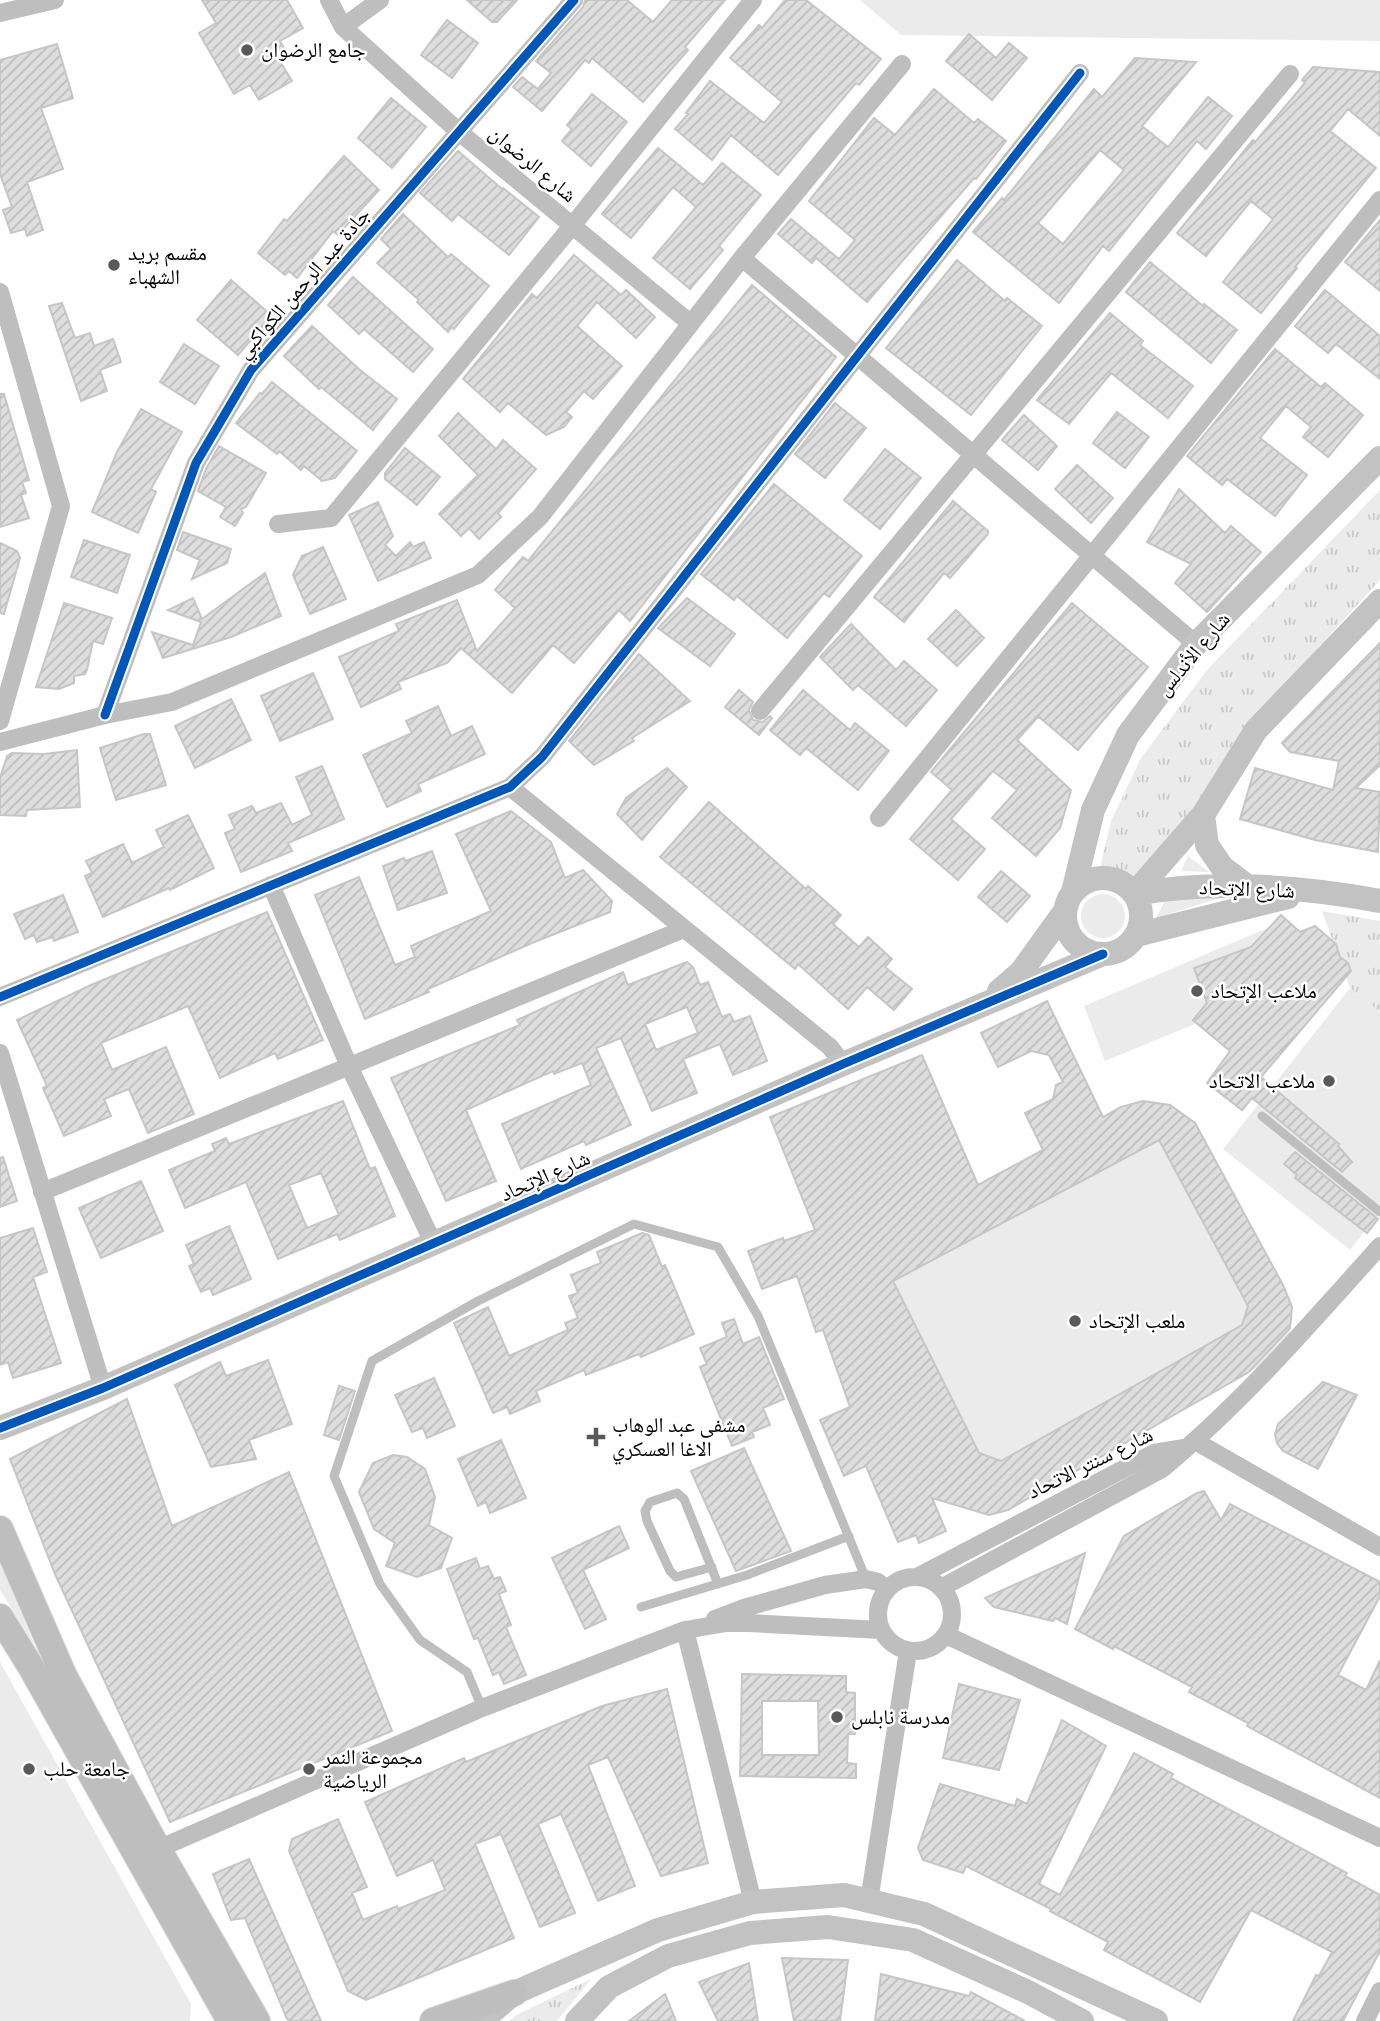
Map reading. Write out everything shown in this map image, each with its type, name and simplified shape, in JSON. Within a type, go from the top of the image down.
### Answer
[{"type":"main road","points":[[0,1530],[64,1676],[158,1849],[257,2021]]},
{"type":"main road","points":[[0,1617],[230,2021]]},
{"type":"main road","points":[[433,2021],[514,1993]]},
{"type":"street","points":[[0,13],[55,0]]},
{"type":"street","name":"شارع الرضوان","points":[[329,0],[343,27],[458,131],[690,323]]},
{"type":"street","points":[[343,27],[380,0]]},
{"type":"street","name":"جادة عبد الرحمن الكواكبي","points":[[105,715],[195,463],[251,370],[574,0]]},
{"type":"street","points":[[278,524],[331,518],[572,226],[753,0]]},
{"type":"street","points":[[0,742],[105,715],[172,702],[478,575],[540,517],[690,323],[902,64]]},
{"type":"street","points":[[0,997],[510,787],[542,757],[1080,73]]},
{"type":"street","points":[[760,711],[1290,74]]},
{"type":"street","points":[[879,818],[1380,200]]},
{"type":"street","points":[[742,258],[1196,644]]},
{"type":"street","points":[[0,292],[61,506],[0,721]]},
{"type":"street","name":"شارع الأندلس","points":[[980,1008],[1021,972],[1069,902],[1093,810],[1128,735],[1196,644],[1380,458]]},
{"type":"street","points":[[1134,894],[1203,815],[1256,730],[1380,601]]},
{"type":"street","points":[[510,787],[830,1047],[843,1065]]},
{"type":"street","points":[[1203,815],[1207,845],[1222,867],[1247,886]]},
{"type":"street","points":[[1104,878],[1115,880],[1134,894],[1140,905],[1141,918],[1132,942],[1121,950],[1102,954],[1086,951],[1076,944],[1065,923],[1069,902],[1082,884],[1104,878]]},
{"type":"street","points":[[271,885],[349,1066],[428,1232],[436,1243]]},
{"type":"street","name":"شارع الإتحاد","points":[[1134,894],[1174,887],[1247,886],[1308,891]]},
{"type":"street","points":[[1308,891],[1380,901]]},
{"type":"street","name":"شارع الإتحاد","points":[[1136,935],[1308,891]]},
{"type":"street","points":[[42,1192],[684,929]]},
{"type":"street","name":"شارع الإتحاد","points":[[0,1428],[103,1388],[1102,954]]},
{"type":"street","points":[[0,1053],[103,1388]]},
{"type":"street","points":[[1380,1246],[1274,1365],[1189,1444],[1380,1547]]},
{"type":"street","points":[[0,1445],[62,1404]]},
{"type":"street","name":"شارع سنتر الاتحاد","points":[[917,1577],[1154,1453],[1189,1444]]},
{"type":"street","name":"شارع سنتر الاتحاد","points":[[941,1588],[1161,1469],[1189,1444]]},
{"type":"street","points":[[917,1577],[941,1588],[951,1606],[952,1616],[946,1635],[930,1649],[908,1651],[888,1640],[881,1630],[878,1609],[887,1589],[906,1578],[917,1577]]},
{"type":"street","points":[[158,1849],[482,1708],[723,1616],[825,1585],[866,1579],[878,1582],[887,1589]]},
{"type":"street","points":[[690,1629],[726,1623],[748,1623],[881,1630]]},
{"type":"street","points":[[690,1629],[753,1902]]},
{"type":"street","points":[[946,1635],[1380,1838]]},
{"type":"street","points":[[869,1901],[908,1651]]},
{"type":"street","points":[[481,2021],[514,1993],[658,1930],[753,1902],[844,1895],[924,1914],[1156,2021]]},
{"type":"street","points":[[577,2021],[609,1987],[668,1956],[750,1933],[828,1927],[913,1940],[1028,1992],[1082,2021]]},
{"type":"street","points":[[1365,2021],[1380,1991]]},
{"type":"lane","points":[[1262,1116],[1380,1212]]},
{"type":"lane","points":[[482,1708],[467,1672],[420,1640],[380,1584],[334,1476],[372,1361],[478,1301],[634,1224],[718,1247],[758,1316],[866,1579]]},
{"type":"lane","points":[[712,1567],[676,1577],[670,1571],[647,1521],[645,1511],[650,1503],[677,1493],[684,1499],[712,1567],[719,1584]]},
{"type":"lane","points":[[641,1607],[747,1575],[849,1536]]},
{"type":"green space","points":[[860,0],[1380,0],[1380,41],[901,35]]},
{"type":"green space","points":[[1380,490],[1380,580],[1242,731],[1175,837],[1134,881],[1115,872],[1099,872],[1111,821],[1141,758],[1207,670]]},
{"type":"green space","points":[[1188,856],[1209,872],[1181,871]]},
{"type":"green space","points":[[1239,892],[1156,918],[1169,893]]},
{"type":"green space","points":[[1103,894],[1112,895],[1119,900],[1124,907],[1124,925],[1119,932],[1112,937],[1103,938],[1094,937],[1087,932],[1082,925],[1081,916],[1082,907],[1087,900],[1094,895]]},
{"type":"green space","points":[[1322,911],[1380,921],[1380,1012],[1350,988]]},
{"type":"green space","name":"ملاعب الإتحاد","points":[[1286,920],[1311,976],[1105,1061],[1084,1006]]},
{"type":"green space","name":"ملاعب الاتحاد","points":[[1350,988],[1380,1012],[1380,1212],[1350,1250],[1223,1149]]},
{"type":"green space","name":"ملعب الإتحاد","points":[[1143,1101],[1170,1105],[1195,1123],[1283,1285],[1292,1319],[1282,1353],[1008,1510],[981,1512],[956,1504],[940,1493],[862,1247],[1121,1107]]},
{"type":"green space","points":[[0,1563],[35,1646],[0,1590]]},
{"type":"green space","name":"جامعة حلب","points":[[0,1662],[191,2004],[190,2021],[0,2021]]},
{"type":"green space","points":[[591,1979],[557,2021],[509,2021],[516,2015]]},
{"type":"building","name":"جامع الرضوان","points":[[202,0],[287,0],[303,28],[280,41],[290,58],[281,63],[292,81],[259,100],[250,85],[234,94],[199,33],[216,23]]},
{"type":"building","points":[[467,0],[517,0],[497,22],[492,22]]},
{"type":"building","points":[[585,0],[627,0],[653,22],[672,0],[725,0],[685,47],[688,50],[643,102],[592,58],[589,63],[585,60],[542,111],[513,87],[522,77],[538,89],[551,73],[536,61],[583,7]]},
{"type":"building","points":[[785,0],[806,0],[881,59],[859,85],[856,83],[778,175],[731,135],[712,160],[675,129],[710,81],[764,123],[782,102],[730,58],[759,25],[762,28]]},
{"type":"building","points":[[447,20],[478,43],[452,78],[421,55]]},
{"type":"building","points":[[969,34],[996,58],[1009,43],[1027,58],[992,100],[946,61]]},
{"type":"building","points":[[57,44],[73,98],[41,108],[63,169],[27,182],[43,230],[27,236],[25,229],[11,233],[3,210],[12,207],[0,174],[0,60]]},
{"type":"building","points":[[1135,58],[1196,62],[1142,126],[1168,147],[1208,97],[1232,116],[1206,149],[1197,141],[1109,251],[1103,246],[1059,303],[973,232],[1002,198],[1004,200],[1094,89],[1102,97]],"holes":[[[1100,150],[1124,170],[1063,244],[1038,223]]]},
{"type":"building","points":[[1313,67],[1380,72],[1380,136],[1348,109],[1330,131],[1376,168],[1261,313],[1223,282],[1273,219],[1251,201],[1206,256],[1177,233],[1253,140],[1255,142],[1305,83],[1302,80]]},
{"type":"building","points":[[934,89],[974,123],[978,119],[1006,141],[976,179],[974,178],[867,302],[816,258],[812,263],[778,234],[791,219],[839,259],[855,240],[809,201],[874,118],[895,135]]},
{"type":"building","points":[[592,94],[627,122],[591,166],[562,141],[572,129],[567,125]]},
{"type":"building","points":[[391,98],[426,127],[392,168],[358,138]]},
{"type":"building","points":[[658,148],[703,185],[722,163],[761,195],[719,246],[723,250],[690,289],[653,258],[696,207],[673,187],[631,238],[602,214]]},
{"type":"building","points":[[458,151],[539,217],[509,255],[458,214],[452,221],[420,193]]},
{"type":"building","points":[[344,156],[379,190],[338,235],[333,231],[297,278],[289,271],[285,275],[258,253],[284,219],[287,221]]},
{"type":"building","points":[[403,214],[448,257],[451,254],[489,286],[454,329],[452,327],[448,332],[417,302],[419,300],[377,263],[391,249],[381,239]]},
{"type":"building","points":[[1380,220],[1380,291],[1345,262]]},
{"type":"building","points":[[574,255],[621,295],[626,290],[655,317],[636,338],[597,302],[577,326],[622,366],[593,399],[584,391],[566,412],[572,417],[564,427],[546,435],[508,403],[500,412],[463,379],[532,294],[537,298]]},
{"type":"building","points":[[957,260],[1005,301],[1007,298],[1042,326],[971,415],[886,348]]},
{"type":"building","points":[[1150,262],[1237,330],[1211,363],[1126,292]]},
{"type":"building","points":[[353,277],[433,349],[413,372],[364,329],[359,334],[328,305]]},
{"type":"building","points":[[231,280],[272,316],[238,355],[197,320]]},
{"type":"building","points":[[752,285],[836,357],[630,621],[619,610],[574,663],[553,645],[512,693],[461,648],[447,663],[398,682],[401,689],[361,707],[339,657],[399,631],[396,624],[457,600],[477,651],[515,608],[495,590],[523,557],[528,561]]},
{"type":"building","points":[[1325,290],[1380,336],[1380,379],[1336,344],[1328,353],[1295,326]]},
{"type":"building","points":[[62,303],[75,338],[90,333],[94,346],[113,339],[121,362],[100,370],[107,391],[81,401],[49,306]]},
{"type":"building","points":[[1110,313],[1143,341],[1140,345],[1193,386],[1168,418],[1111,373],[1069,424],[1037,400]]},
{"type":"building","points":[[312,326],[360,370],[397,399],[373,430],[321,387],[319,389],[284,356]]},
{"type":"building","points":[[184,344],[219,366],[195,404],[160,382]]},
{"type":"building","points":[[1275,349],[1321,387],[1325,383],[1363,415],[1328,457],[1303,437],[1311,427],[1286,406],[1260,438],[1307,475],[1275,516],[1227,479],[1222,485],[1187,456]]},
{"type":"building","points":[[272,382],[357,451],[335,478],[322,481],[304,466],[301,470],[279,451],[277,454],[236,423]]},
{"type":"building","points":[[0,394],[4,394],[29,480],[22,482],[26,493],[21,495],[29,518],[0,527]]},
{"type":"building","points":[[835,403],[866,428],[825,478],[795,454]]},
{"type":"building","points":[[141,409],[182,432],[151,489],[156,492],[138,533],[92,512],[117,452]]},
{"type":"building","points":[[1117,412],[1149,437],[1125,468],[1093,443]]},
{"type":"building","points":[[458,413],[496,449],[503,440],[536,469],[498,513],[501,517],[479,539],[469,528],[461,536],[439,514],[478,475],[439,436]]},
{"type":"building","points":[[1024,415],[1057,446],[1038,470],[1002,440]]},
{"type":"building","points":[[219,446],[266,473],[246,507],[241,509],[243,513],[235,526],[220,517],[226,507],[198,491]]},
{"type":"building","points":[[405,448],[440,477],[417,505],[385,479],[385,473]]},
{"type":"building","points":[[885,449],[921,478],[880,529],[844,500]]},
{"type":"building","points":[[1077,465],[1113,498],[1091,523],[1055,489]]},
{"type":"building","points":[[774,484],[862,556],[829,597],[824,593],[787,638],[737,596],[734,600],[701,574]]},
{"type":"building","points":[[1179,489],[1225,533],[1231,526],[1261,552],[1207,612],[1175,583],[1191,564],[1147,542]]},
{"type":"building","points":[[953,501],[988,531],[988,534],[950,578],[944,573],[904,622],[874,597]]},
{"type":"building","points":[[378,502],[393,536],[385,545],[396,556],[410,542],[413,547],[424,542],[431,558],[378,581],[349,515]]},
{"type":"building","points":[[183,532],[231,549],[227,563],[192,579],[200,560],[177,550]]},
{"type":"building","points":[[84,540],[130,555],[117,593],[71,577]]},
{"type":"building","points":[[0,543],[17,551],[20,558],[4,614],[0,613]]},
{"type":"building","points":[[323,547],[346,599],[310,614],[293,575],[302,556]]},
{"type":"building","points":[[265,573],[281,616],[231,637],[163,658],[152,632],[193,645],[201,622],[168,610],[193,598],[202,619]]},
{"type":"building","points":[[687,598],[735,634],[710,666],[658,628]]},
{"type":"building","points":[[64,603],[112,618],[103,644],[93,641],[85,674],[74,676],[74,683],[59,689],[36,687]]},
{"type":"building","points":[[1072,603],[1148,667],[1078,750],[1039,717],[1017,740],[1071,790],[1060,828],[1036,856],[992,818],[1017,790],[993,771],[951,819],[985,849],[958,880],[910,839],[952,790],[931,772]]},
{"type":"building","points":[[956,610],[984,638],[957,666],[928,639]]},
{"type":"building","points":[[851,624],[896,670],[904,661],[937,690],[906,726],[858,685],[853,690],[820,657]]},
{"type":"building","points":[[1380,643],[1380,765],[1356,788],[1380,792],[1378,852],[1315,840],[1240,819],[1255,768],[1333,790],[1339,761],[1290,752],[1282,743]]},
{"type":"building","points":[[639,654],[690,701],[632,738],[634,741],[594,765],[569,741]]},
{"type":"building","points":[[313,673],[333,719],[280,741],[261,696]]},
{"type":"building","points":[[739,690],[753,702],[749,710],[753,720],[763,722],[770,716],[772,718],[759,735],[725,707]]},
{"type":"building","points":[[803,690],[850,730],[855,723],[889,751],[858,790],[806,748],[800,755],[770,730]]},
{"type":"building","points":[[231,699],[251,740],[195,768],[175,726]]},
{"type":"building","points":[[438,706],[451,736],[472,726],[485,754],[418,784],[421,791],[387,807],[363,755],[412,733],[406,721]]},
{"type":"building","points":[[150,734],[166,785],[116,800],[100,748]]},
{"type":"building","points":[[77,750],[80,807],[27,810],[26,816],[0,815],[0,778],[7,756],[12,753],[44,754]]},
{"type":"building","points":[[322,766],[344,819],[288,843],[292,851],[241,872],[225,833],[235,829],[229,815],[252,806],[256,813],[281,803],[292,825],[312,815],[296,777]]},
{"type":"building","points":[[667,768],[687,787],[642,840],[617,814],[626,798]]},
{"type":"building","points":[[709,802],[806,889],[808,886],[841,915],[833,924],[859,947],[868,937],[892,959],[885,967],[912,989],[894,1010],[867,987],[848,1009],[798,964],[795,969],[660,857]]},
{"type":"building","points":[[511,811],[551,842],[565,878],[583,870],[612,901],[610,912],[532,943],[365,1019],[315,895],[359,877],[395,965],[415,957],[411,946],[491,911],[456,834]]},
{"type":"building","points":[[188,815],[214,868],[170,890],[169,888],[103,917],[85,876],[92,873],[86,861],[123,844],[132,863],[164,847],[156,830]]},
{"type":"building","points":[[432,851],[447,893],[398,910],[383,866]]},
{"type":"building","points":[[1001,871],[1030,896],[1007,922],[978,897]]},
{"type":"building","points":[[63,895],[78,932],[54,941],[53,937],[37,942],[34,935],[25,939],[14,914]]},
{"type":"building","points":[[267,912],[323,1040],[278,1059],[275,1053],[220,1078],[188,1006],[101,1043],[112,1070],[166,1047],[194,1114],[148,1133],[129,1089],[104,1099],[111,1116],[64,1136],[43,1088],[47,1086],[17,1020],[91,985]]},
{"type":"building","points":[[1281,915],[1300,932],[1315,926],[1336,944],[1340,957],[1348,963],[1351,971],[1261,1077],[1339,1144],[1352,1162],[1342,1172],[1252,1098],[1242,1110],[1207,1083],[1230,1051],[1193,1020],[1207,1003],[1194,968],[1251,947]]},
{"type":"building","points":[[687,962],[693,967],[700,985],[708,982],[722,1017],[730,1014],[734,1022],[750,1016],[767,1061],[733,1075],[720,1044],[683,1059],[697,1093],[652,1111],[621,1038],[596,1048],[631,1125],[586,1145],[584,1141],[521,1169],[502,1124],[591,1085],[582,1063],[554,1074],[553,1071],[466,1110],[496,1181],[446,1201],[391,1078],[520,1025],[517,1020],[623,972],[628,985]],"holes":[[[687,1007],[698,1033],[656,1050],[645,1024]]]},
{"type":"building","points":[[1047,1001],[1103,1117],[1121,1107],[1143,1101],[1170,1105],[1195,1123],[1283,1285],[1292,1307],[1290,1328],[1249,1372],[1008,1510],[989,1515],[932,1498],[946,1531],[919,1543],[916,1535],[898,1542],[866,1466],[844,1476],[820,1420],[850,1407],[823,1330],[816,1332],[797,1276],[762,1289],[748,1251],[815,1230],[770,1117],[922,1055],[978,1185],[1043,1150],[1025,1113],[1053,1099],[1056,1085],[1063,1082],[1049,1055],[1031,1051],[998,1067],[981,1033]],"holes":[[[1159,1140],[1248,1306],[1242,1325],[1001,1461],[979,1453],[893,1281]]]},
{"type":"building","points":[[343,1101],[370,1169],[375,1167],[395,1216],[340,1240],[337,1234],[278,1259],[246,1182],[185,1208],[169,1170],[215,1151],[212,1144],[226,1138],[229,1144]],"holes":[[[321,1173],[339,1215],[307,1228],[289,1185]]]},
{"type":"building","points":[[1295,1152],[1378,1219],[1367,1233],[1295,1178],[1297,1175],[1284,1164]]},
{"type":"building","points":[[3,1157],[17,1201],[0,1207],[0,1158]]},
{"type":"building","points":[[141,1181],[163,1231],[101,1258],[79,1208]]},
{"type":"building","points":[[229,1226],[251,1279],[213,1295],[210,1288],[201,1292],[189,1266],[194,1264],[186,1245]]},
{"type":"building","points":[[33,1228],[47,1272],[33,1277],[61,1363],[13,1378],[8,1362],[0,1365],[0,1238]]},
{"type":"building","points":[[642,1233],[649,1235],[662,1267],[665,1265],[694,1334],[641,1357],[639,1354],[586,1375],[584,1370],[536,1391],[540,1401],[510,1414],[507,1407],[493,1413],[454,1323],[488,1307],[509,1356],[568,1330],[565,1323],[578,1318],[569,1296],[578,1293],[571,1275],[601,1263],[597,1252]]},
{"type":"building","points":[[734,1319],[743,1344],[759,1337],[784,1399],[763,1408],[770,1425],[752,1432],[754,1437],[732,1446],[700,1367],[707,1364],[700,1348],[727,1337],[722,1323]]},
{"type":"building","points":[[268,1360],[292,1424],[249,1440],[256,1459],[211,1467],[175,1385],[220,1362],[226,1376]]},
{"type":"building","points":[[434,1378],[455,1426],[427,1438],[423,1428],[412,1432],[395,1395]]},
{"type":"building","points":[[1323,1382],[1357,1395],[1318,1469],[1283,1451],[1275,1434],[1278,1424]]},
{"type":"building","points":[[339,1386],[355,1391],[339,1440],[324,1435]]},
{"type":"building","points":[[127,1399],[172,1526],[289,1472],[392,1731],[170,1822],[55,1574],[10,1459]]},
{"type":"building","points":[[501,1440],[526,1498],[490,1513],[486,1502],[478,1506],[458,1459]]},
{"type":"building","points":[[744,1448],[791,1551],[736,1571],[691,1471]]},
{"type":"building","points":[[393,1455],[407,1457],[425,1469],[435,1497],[429,1525],[452,1538],[441,1568],[417,1577],[386,1566],[395,1543],[374,1529],[359,1492],[373,1463]]},
{"type":"building","points":[[1204,1491],[1221,1520],[1230,1504],[1380,1582],[1380,1596],[1338,1675],[1366,1690],[1380,1660],[1380,1798],[1189,1692],[1192,1687],[1075,1629],[1124,1536]]},
{"type":"building","points":[[619,1526],[629,1548],[583,1570],[606,1619],[585,1629],[552,1558]]},
{"type":"building","points":[[1085,1553],[1067,1624],[1055,1618],[1053,1621],[994,1607],[985,1598]]},
{"type":"building","points":[[476,1558],[480,1569],[488,1566],[494,1579],[500,1577],[506,1591],[499,1594],[511,1625],[506,1627],[526,1675],[504,1684],[499,1672],[493,1675],[478,1638],[474,1639],[447,1569]]},
{"type":"building","name":"مدرسة نابلس","points":[[742,1674],[846,1676],[846,1692],[855,1693],[855,1734],[848,1734],[847,1763],[856,1764],[856,1778],[740,1776]],"holes":[[[762,1701],[818,1701],[819,1755],[762,1755]]]},
{"type":"building","points":[[959,1684],[1020,1700],[999,1770],[943,1758]]},
{"type":"building","points":[[667,1689],[708,1863],[661,1876],[608,1757],[588,1765],[635,1886],[598,1901],[561,1814],[538,1824],[575,1913],[540,1927],[501,1834],[475,1844],[514,1938],[366,2000],[348,1991],[289,1851],[292,1839],[338,1819],[367,1887],[352,1893],[363,1920],[397,1906],[398,1909],[445,1890],[433,1860],[397,1876],[365,1802],[464,1758],[466,1762],[602,1706]]},
{"type":"building","points":[[1062,1720],[1106,1746],[1039,1884],[1060,1895],[1134,1753],[1173,1774],[1171,1778],[1347,1873],[1345,1876],[1380,1895],[1380,1951],[1343,2021],[1293,2021],[1316,1975],[1319,1976],[1332,1952],[1251,1910],[1200,2002],[1104,1950],[1108,1942],[1050,1911],[1051,1909],[966,1866],[963,1873],[923,1860],[918,1848],[940,1784],[1015,1806],[1017,1799],[1027,1804]]},
{"type":"building","points":[[249,1859],[321,2021],[287,2019],[245,1918],[231,1920],[213,1874]]},
{"type":"building","points":[[782,1958],[848,1960],[840,2021],[794,2021]]},
{"type":"building","points":[[749,1963],[758,2021],[718,2021],[699,1982]]},
{"type":"building","points":[[881,1974],[969,1996],[971,1992],[1025,2021],[875,2021]]},
{"type":"building","points":[[665,1994],[676,2021],[629,2021]]},
{"type":"cycle path","points":[[105,715],[196,463],[251,370],[574,0]]},
{"type":"cycle path","points":[[0,997],[510,787],[542,757],[1080,73]]},
{"type":"cycle path","points":[[0,1428],[103,1388],[843,1064],[1103,954]]},
{"type":"place","name":"جامع الرضوان","points":[[247,50]]},
{"type":"place","name":"مقسم بريد الشهباء","points":[[114,265]]},
{"type":"place","name":"ملاعب الإتحاد","points":[[1197,991]]},
{"type":"place","name":"ملاعب الاتحاد","points":[[1329,1081]]},
{"type":"place","name":"ملعب الإتحاد","points":[[1075,1321]]},
{"type":"place","name":"مشفى عبد الوهاب الاغا العسكري","points":[[596,1437]]},
{"type":"place","name":"مدرسة نابلس","points":[[837,1717]]},
{"type":"place","name":"جامعة حلب","points":[[29,1769]]},
{"type":"place","name":"مجموعة النمر الرياضية","points":[[309,1769]]}]
